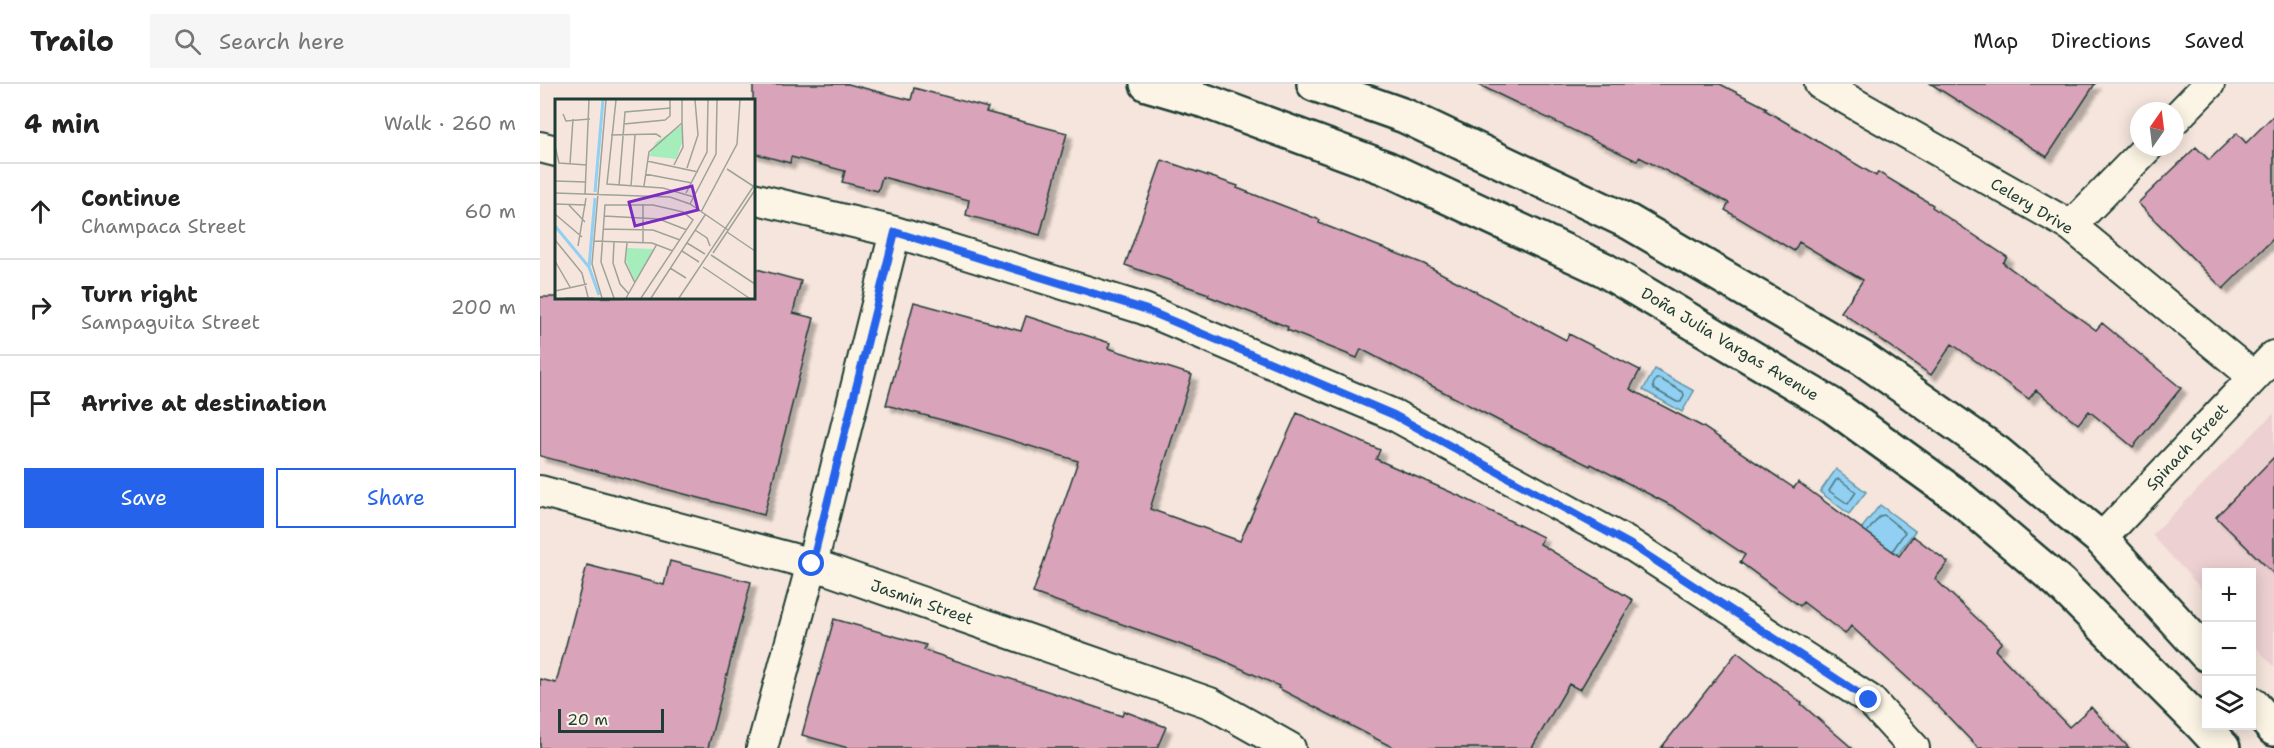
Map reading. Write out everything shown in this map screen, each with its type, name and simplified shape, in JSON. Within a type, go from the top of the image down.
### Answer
[{"type":"main road","name":"Doña Julia Vargas Avenue","points":[[1147,84],[1205,101],[1386,168],[1603,269],[1830,404],[1960,498],[2060,583],[2223,748]]},
{"type":"main road","points":[[1314,84],[1405,116],[1629,222],[1862,358],[1996,452],[2101,539],[2202,650]]},
{"type":"main road","points":[[2256,697],[2274,701]]},
{"type":"main road","points":[[2256,709],[2274,729]]},
{"type":"street","name":"Celery Drive","points":[[1820,84],[2071,226],[2264,367]]},
{"type":"street","points":[[2184,110],[2209,84]]},
{"type":"street","points":[[540,147],[555,151]]},
{"type":"street","points":[[2071,226],[2139,156]]},
{"type":"street","points":[[754,198],[895,232],[1144,309],[1394,415],[1633,546],[1869,700],[1914,748]]},
{"type":"street","points":[[762,748],[812,564],[895,232]]},
{"type":"street","name":"Spinach Street","points":[[2101,539],[2264,367]]},
{"type":"street","name":"Jasmin Street","points":[[540,490],[812,564],[1210,703],[1290,748]]},
{"type":"shaded area","points":[[2274,413],[2274,667],[2256,647],[2256,568],[2202,568],[2202,590],[2152,535]]},
{"type":"water","points":[[1655,369],[1694,391],[1682,412],[1643,390]]},
{"type":"water","points":[[1836,469],[1866,492],[1849,514],[1820,492]]},
{"type":"water","points":[[1880,505],[1915,531],[1892,561],[1857,534]]},
{"type":"building","points":[[753,84],[848,84],[911,100],[914,88],[988,108],[986,112],[1067,133],[1040,235],[966,215],[969,200],[882,177],[878,191],[842,182],[845,171],[791,157],[790,163],[754,153]]},
{"type":"building","points":[[1477,84],[1720,84],[1767,108],[1765,110],[1876,176],[1878,172],[1933,205],[1932,207],[2007,257],[2003,263],[2096,330],[2102,323],[2181,388],[2133,447],[2089,411],[2078,424],[2036,390],[2029,399],[1952,344],[1931,375],[1841,312],[1863,280],[1799,242],[1794,251],[1725,210],[1729,203],[1639,157],[1637,161]]},
{"type":"building","points":[[1931,84],[2095,84],[2047,157]]},
{"type":"building","points":[[2274,115],[2274,238],[2223,289],[2138,203],[2196,147],[2209,160],[2237,133],[2246,143]]},
{"type":"building","points":[[1162,160],[1238,186],[1237,188],[1320,220],[1319,223],[1424,264],[1566,340],[1569,334],[1640,370],[1630,389],[1703,427],[1794,488],[1798,482],[1899,556],[1913,536],[1948,562],[1935,579],[2002,642],[1995,650],[2069,727],[2091,707],[2129,748],[1978,748],[1938,706],[1851,626],[1845,634],[1803,602],[1800,606],[1740,562],[1745,555],[1672,506],[1591,464],[1590,466],[1509,426],[1361,349],[1357,358],[1287,330],[1288,327],[1208,296],[1209,294],[1125,265]]},
{"type":"building","points":[[754,268],[801,281],[793,313],[814,318],[764,515],[540,456],[540,297],[754,298]]},
{"type":"building","points":[[914,302],[1021,331],[1026,316],[1110,343],[1108,348],[1192,375],[1150,509],[1240,541],[1297,413],[1380,450],[1376,459],[1464,498],[1543,537],[1540,544],[1633,600],[1580,690],[1569,684],[1532,748],[1394,748],[1278,688],[1279,686],[1216,657],[1033,593],[1078,461],[972,428],[886,405]]},
{"type":"building","points":[[2274,457],[2274,574],[2216,517]]},
{"type":"building","points":[[670,561],[751,582],[708,748],[540,748],[540,679],[556,683],[587,565],[664,585]]},
{"type":"building","points":[[834,619],[926,645],[924,650],[1122,716],[1124,711],[1166,727],[1157,748],[848,748],[802,735]]},
{"type":"building","points":[[1737,652],[1802,703],[1852,748],[1661,748]]},
{"type":"route","points":[[812,564],[895,232],[1144,309],[1394,415],[1633,546],[1869,700]]}]
